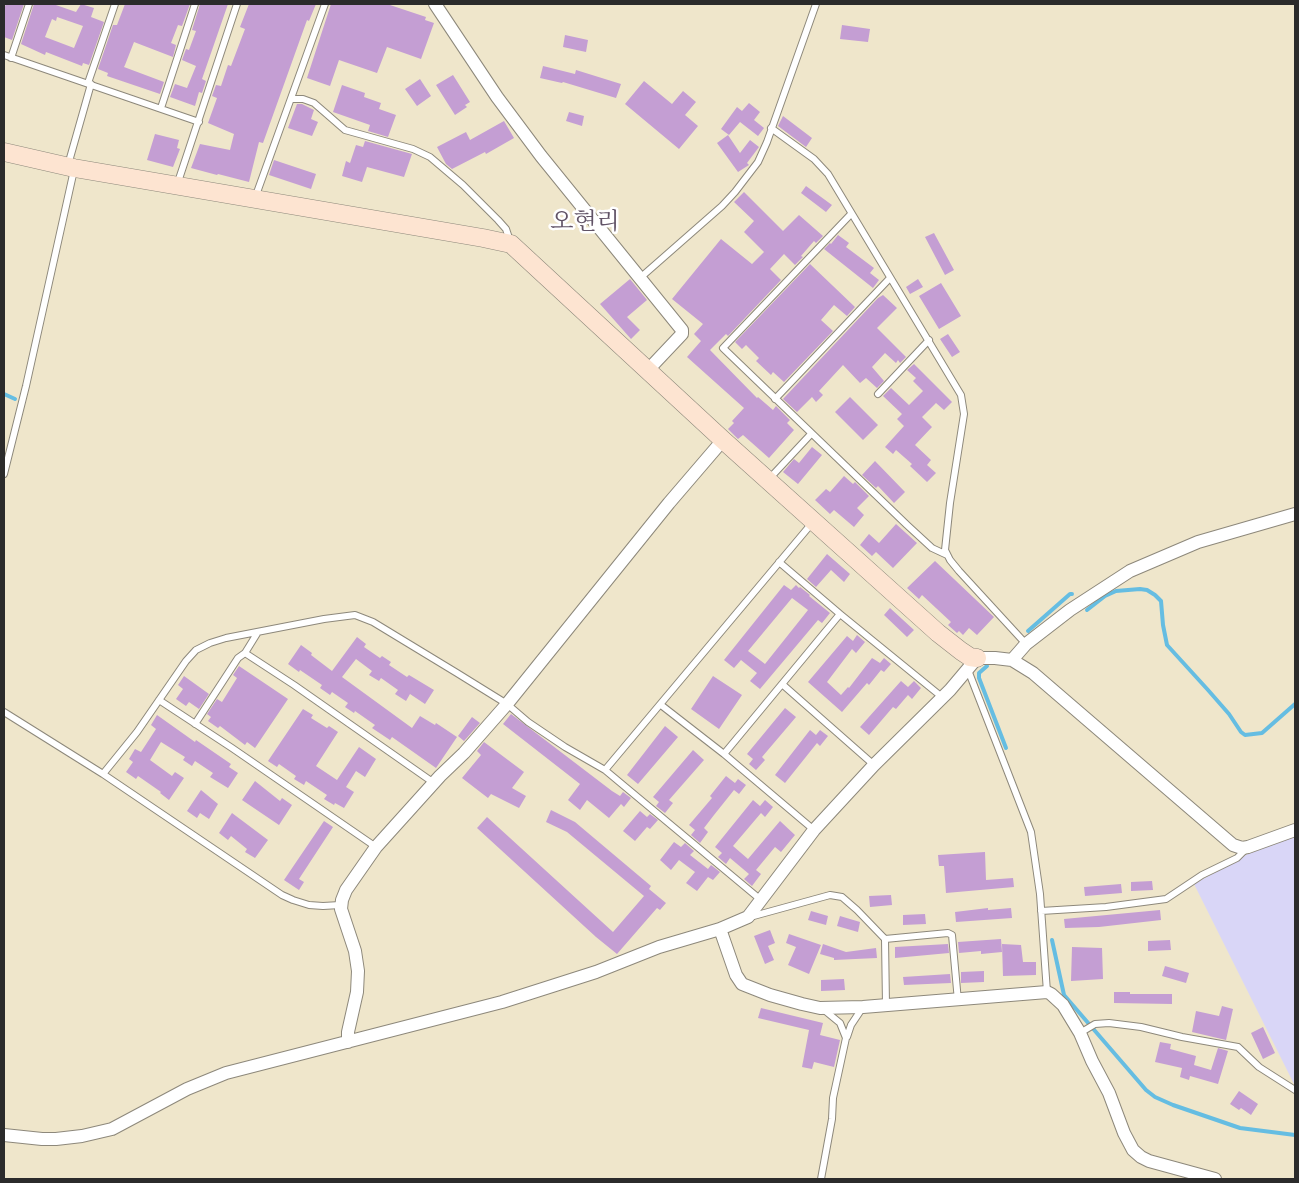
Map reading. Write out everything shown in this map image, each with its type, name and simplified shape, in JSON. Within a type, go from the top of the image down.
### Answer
[{"type":"street","points":[[435,4],[454,35],[541,156],[683,332],[648,370]]},
{"type":"street","points":[[4,152],[70,167],[511,244],[722,440],[952,645],[970,657],[972,663]]},
{"type":"street","points":[[348,1042],[348,1032],[357,992],[358,971],[355,951],[340,905],[346,890],[376,848],[507,704],[722,440]]},
{"type":"street","points":[[1012,660],[1026,644],[1089,596],[1130,571],[1192,544],[1295,514]]},
{"type":"street","points":[[4,1134],[56,1139],[99,1133],[122,1125],[152,1106],[210,1079],[238,1070],[502,1002],[602,970],[659,947],[720,929],[748,917],[762,905],[814,830],[874,765],[942,697],[972,663],[1003,658],[1012,660],[1040,678],[1233,844],[1242,848],[1248,848],[1295,830]]},
{"type":"street","points":[[720,929],[734,969],[742,984],[770,995],[820,1008],[863,1008],[1047,992],[1063,1005],[1084,1031],[1092,1061],[1109,1092],[1124,1133],[1133,1150],[1149,1161],[1215,1179]]},
{"type":"lane","points":[[11,58],[29,4]]},
{"type":"lane","points":[[4,474],[26,386],[70,167],[89,84],[115,4]]},
{"type":"lane","points":[[161,108],[195,4]]},
{"type":"lane","points":[[177,186],[238,4]]},
{"type":"lane","points":[[255,199],[325,4]]},
{"type":"lane","points":[[640,278],[722,206],[735,192],[762,155],[816,4]]},
{"type":"lane","points":[[4,55],[199,122]]},
{"type":"lane","points":[[292,99],[303,99],[314,103],[345,130],[413,149],[430,158],[463,185],[506,229],[511,244]]},
{"type":"lane","points":[[772,128],[823,167],[959,390],[964,407],[946,540],[947,555]]},
{"type":"lane","points":[[852,214],[723,348],[926,542],[936,550],[947,555],[959,572],[1026,644]]},
{"type":"lane","points":[[775,399],[890,278]]},
{"type":"lane","points":[[878,394],[929,340]]},
{"type":"lane","points":[[768,480],[812,434]]},
{"type":"lane","points":[[605,770],[814,521]]},
{"type":"lane","points":[[779,562],[942,697]]},
{"type":"lane","points":[[724,754],[840,614]]},
{"type":"lane","points":[[103,774],[129,743],[186,661],[196,650],[218,640],[341,616],[359,616],[373,622],[507,704],[528,722],[565,747],[605,770],[762,905],[838,895],[857,910],[885,939],[886,1006]]},
{"type":"lane","points":[[195,724],[238,658],[245,653],[258,632]]},
{"type":"lane","points":[[245,653],[294,684],[434,783]]},
{"type":"lane","points":[[972,663],[1028,823],[1041,912],[1047,992]]},
{"type":"lane","points":[[782,684],[874,765]]},
{"type":"lane","points":[[159,700],[376,848]]},
{"type":"lane","points":[[661,705],[724,754],[814,830]]},
{"type":"lane","points":[[4,712],[103,774],[282,895],[309,905],[340,905]]},
{"type":"lane","points":[[1041,912],[1166,900],[1202,875],[1237,858],[1248,848]]},
{"type":"lane","points":[[885,939],[948,933],[952,935],[958,1001]]},
{"type":"lane","points":[[820,1008],[840,1023],[846,1038]]},
{"type":"lane","points":[[821,1179],[832,1119],[833,1098],[846,1038],[851,1025],[863,1008]]},
{"type":"lane","points":[[1084,1031],[1094,1024],[1109,1022],[1238,1047],[1259,1067],[1295,1090]]},
{"type":"shaded area","points":[[1295,835],[1295,1086],[1194,884],[1251,852]]},
{"type":"building","points":[[6,4],[24,4],[12,40],[4,37],[4,9]]},
{"type":"building","points":[[34,4],[53,4],[76,12],[81,4],[94,8],[91,17],[104,22],[89,65],[83,63],[82,66],[46,52],[45,55],[21,44]],"holes":[[[57,17],[83,26],[74,48],[45,37],[52,19],[56,21]]]},
{"type":"building","points":[[125,4],[190,4],[182,26],[178,25],[171,43],[176,45],[173,57],[134,42],[124,67],[164,82],[160,94],[107,76],[108,73],[98,69],[113,25],[117,25]]},
{"type":"building","points":[[200,4],[228,4],[202,79],[206,81],[202,93],[199,92],[195,106],[170,97],[175,84],[187,88],[196,66],[182,60],[186,49],[189,50],[196,31],[192,30]]},
{"type":"building","points":[[249,4],[316,4],[309,21],[307,20],[263,143],[259,142],[249,182],[191,168],[200,144],[230,150],[234,134],[208,123],[217,98],[212,96],[216,85],[221,86],[228,65],[231,66],[245,29],[240,27]]},
{"type":"building","points":[[331,4],[387,4],[426,17],[425,20],[434,23],[421,59],[387,47],[377,73],[339,60],[330,86],[307,78]]},
{"type":"building","points":[[842,25],[870,29],[868,42],[840,39]]},
{"type":"building","points":[[565,35],[588,40],[586,52],[563,47]]},
{"type":"building","points":[[543,66],[575,74],[576,70],[621,84],[616,98],[563,82],[540,78]]},
{"type":"building","points":[[453,75],[470,102],[465,105],[467,107],[455,115],[436,85]]},
{"type":"building","points":[[420,79],[431,96],[417,106],[405,89]]},
{"type":"building","points":[[644,81],[672,104],[683,91],[696,102],[685,115],[698,126],[679,149],[625,104]]},
{"type":"building","points":[[342,85],[365,93],[364,97],[381,103],[379,109],[396,115],[388,137],[368,131],[370,125],[333,112]]},
{"type":"building","points":[[749,103],[760,112],[754,120],[764,128],[758,136],[740,122],[729,135],[721,129],[737,107],[742,111]]},
{"type":"building","points":[[297,104],[302,104],[314,110],[311,119],[318,122],[312,136],[288,128]]},
{"type":"building","points":[[569,112],[584,116],[582,126],[566,121]]},
{"type":"building","points":[[783,116],[812,138],[806,147],[778,126]]},
{"type":"building","points":[[504,121],[514,138],[486,154],[485,152],[452,169],[446,164],[437,147],[466,132],[470,140]]},
{"type":"building","points":[[155,134],[179,140],[177,148],[180,149],[173,167],[147,160]]},
{"type":"building","points":[[728,135],[740,153],[750,140],[759,147],[747,163],[749,165],[738,172],[717,143]]},
{"type":"building","points":[[365,141],[412,154],[404,177],[367,167],[362,182],[342,176],[346,161],[350,163],[356,145],[363,147]]},
{"type":"building","points":[[274,160],[316,174],[311,189],[269,175]]},
{"type":"building","points":[[806,186],[832,205],[826,212],[801,193]]},
{"type":"building","points":[[744,192],[783,231],[799,215],[823,236],[816,243],[814,241],[795,265],[784,254],[770,269],[781,280],[728,336],[726,334],[710,350],[757,398],[773,410],[776,406],[790,420],[787,423],[794,430],[769,458],[743,435],[738,439],[728,429],[734,423],[732,421],[744,408],[687,357],[701,341],[694,334],[703,324],[672,299],[721,239],[752,264],[764,252],[744,232],[754,221],[734,202]]},
{"type":"building","points":[[934,233],[954,270],[945,275],[925,237]]},
{"type":"building","points":[[838,235],[849,243],[846,247],[874,268],[870,273],[879,280],[873,288],[824,249]]},
{"type":"building","points":[[810,264],[855,307],[847,316],[834,305],[821,320],[833,331],[784,382],[773,372],[771,375],[756,361],[759,358],[746,345],[742,349],[735,342]]},
{"type":"building","points":[[630,279],[647,300],[627,317],[640,330],[631,339],[600,304]]},
{"type":"building","points":[[918,279],[923,287],[910,294],[906,287]]},
{"type":"building","points":[[941,283],[961,316],[939,329],[919,296]]},
{"type":"building","points":[[883,295],[897,308],[877,328],[906,357],[900,363],[898,360],[896,363],[885,353],[872,367],[884,381],[877,388],[866,378],[860,383],[843,365],[819,391],[823,395],[816,402],[812,397],[797,412],[783,399],[878,298]]},
{"type":"building","points":[[948,334],[960,352],[952,357],[940,339]]},
{"type":"building","points":[[914,364],[952,402],[944,410],[936,403],[922,417],[932,427],[915,445],[931,460],[927,465],[936,473],[927,482],[910,466],[912,464],[896,450],[893,454],[885,447],[904,426],[897,419],[902,414],[883,396],[891,388],[909,405],[923,391],[913,381],[916,378],[907,370]]},
{"type":"building","points":[[850,397],[878,425],[863,440],[835,412]]},
{"type":"building","points":[[812,447],[822,455],[798,484],[783,472],[794,459],[799,463]]},
{"type":"building","points":[[875,461],[905,492],[894,503],[878,486],[876,488],[862,475]]},
{"type":"building","points":[[844,476],[853,484],[855,482],[869,496],[857,508],[864,515],[854,527],[834,510],[830,514],[815,500],[826,489],[830,492]]},
{"type":"building","points":[[896,524],[917,543],[893,568],[876,552],[872,556],[860,545],[869,534],[879,543]]},
{"type":"building","points":[[827,554],[850,574],[844,582],[831,570],[816,587],[807,579]]},
{"type":"building","points":[[935,561],[994,617],[977,635],[969,628],[963,635],[959,631],[957,633],[948,625],[951,622],[922,595],[919,599],[907,588]]},
{"type":"building","points":[[784,585],[791,590],[796,585],[800,587],[830,613],[822,623],[818,620],[760,689],[750,681],[757,673],[741,660],[734,668],[724,660]],"holes":[[[792,598],[808,610],[765,664],[748,651]]]},
{"type":"building","points":[[890,608],[914,630],[907,637],[884,615]]},
{"type":"building","points":[[857,635],[865,642],[856,653],[852,649],[827,682],[841,695],[849,688],[872,658],[880,663],[884,658],[891,664],[884,672],[881,670],[869,685],[867,683],[842,712],[808,682],[847,636],[853,641]]},
{"type":"building","points":[[357,637],[366,644],[364,647],[380,658],[382,656],[391,662],[389,665],[407,677],[409,675],[434,690],[425,704],[410,694],[406,701],[395,694],[398,690],[381,678],[379,681],[369,675],[372,671],[356,659],[342,677],[412,728],[420,716],[435,725],[436,723],[457,737],[436,768],[392,737],[390,740],[372,728],[375,725],[355,711],[354,713],[345,707],[348,703],[332,692],[330,695],[320,688],[322,685],[288,664],[301,645],[332,671]]},
{"type":"building","points":[[239,666],[288,699],[255,748],[247,742],[245,745],[220,726],[218,728],[208,721],[211,717],[207,714],[217,699],[222,702],[237,678],[233,675]]},
{"type":"building","points":[[184,676],[209,694],[199,709],[189,702],[186,706],[176,699],[183,689],[178,685]]},
{"type":"building","points":[[713,676],[742,695],[719,729],[691,709]]},
{"type":"building","points":[[901,681],[908,687],[914,681],[921,688],[912,699],[908,695],[896,709],[893,707],[869,735],[860,727]]},
{"type":"building","points":[[785,708],[796,717],[762,757],[765,760],[756,770],[749,764],[753,759],[747,754]]},
{"type":"building","points":[[303,709],[313,715],[311,718],[327,728],[329,726],[338,732],[316,766],[337,780],[359,747],[376,759],[365,777],[356,771],[346,787],[354,792],[344,808],[324,799],[327,795],[306,781],[304,785],[294,779],[296,776],[279,764],[277,767],[268,761]]},
{"type":"building","points":[[511,714],[612,791],[620,796],[623,792],[631,798],[624,807],[621,804],[609,818],[587,800],[580,810],[568,800],[580,784],[503,724]]},
{"type":"building","points":[[157,715],[195,742],[196,740],[231,764],[229,767],[238,773],[228,788],[210,777],[213,773],[195,761],[192,766],[183,760],[185,757],[161,742],[150,760],[172,776],[175,772],[184,778],[169,800],[138,776],[136,779],[126,772],[133,762],[129,759],[135,749],[141,752],[156,729],[151,725]]},
{"type":"building","points":[[472,717],[480,723],[464,741],[458,736]]},
{"type":"building","points":[[665,726],[678,737],[638,784],[627,775]]},
{"type":"building","points":[[810,730],[816,735],[820,730],[828,736],[820,746],[817,743],[785,783],[775,775]]},
{"type":"building","points":[[484,742],[524,772],[512,788],[526,796],[519,808],[491,794],[488,798],[462,778],[481,755],[477,751]]},
{"type":"building","points":[[693,750],[704,760],[669,800],[673,803],[665,813],[656,806],[659,802],[653,797]]},
{"type":"building","points":[[726,776],[735,783],[738,779],[746,785],[739,794],[734,790],[714,815],[704,828],[708,832],[700,843],[691,835],[695,830],[689,825],[712,798],[710,796]]},
{"type":"building","points":[[255,781],[280,801],[282,798],[292,805],[279,825],[242,800]]},
{"type":"building","points":[[201,790],[218,804],[209,819],[200,813],[197,818],[187,811]]},
{"type":"building","points":[[753,800],[760,806],[765,800],[773,807],[765,817],[761,813],[733,846],[748,859],[780,821],[795,835],[781,852],[775,847],[756,870],[761,874],[752,886],[744,879],[749,874],[730,858],[726,864],[718,857],[722,853],[715,847]]},
{"type":"building","points":[[551,810],[575,822],[651,886],[649,889],[666,903],[660,910],[657,908],[617,954],[477,828],[487,817],[613,932],[644,896],[567,832],[546,822]]},
{"type":"building","points":[[640,811],[647,817],[650,814],[658,820],[650,829],[647,827],[635,841],[623,831]]},
{"type":"building","points":[[232,813],[268,840],[255,858],[245,852],[247,849],[231,836],[228,840],[219,833]]},
{"type":"building","points":[[324,821],[333,827],[299,879],[304,882],[299,890],[284,880]]},
{"type":"building","points":[[674,842],[681,847],[685,843],[694,851],[690,855],[708,869],[711,865],[720,872],[713,880],[708,877],[697,891],[686,883],[695,872],[679,860],[671,870],[660,860]]},
{"type":"building","points":[[985,852],[986,880],[1013,878],[1014,887],[946,893],[944,866],[939,866],[938,855]]},
{"type":"building","points":[[1152,881],[1153,890],[1131,891],[1131,882]]},
{"type":"building","points":[[1121,884],[1122,893],[1085,896],[1084,887]]},
{"type":"building","points":[[891,895],[892,905],[870,907],[869,896]]},
{"type":"building","points":[[988,908],[988,910],[1011,908],[1012,918],[956,922],[955,912]]},
{"type":"building","points":[[1160,910],[1161,920],[1099,927],[1065,928],[1064,919]]},
{"type":"building","points":[[811,911],[828,916],[826,925],[808,920]]},
{"type":"building","points":[[925,914],[926,924],[903,925],[903,915]]},
{"type":"building","points":[[840,916],[860,922],[858,932],[837,926]]},
{"type":"building","points":[[770,930],[775,943],[768,946],[774,960],[765,964],[754,936]]},
{"type":"building","points":[[789,934],[821,945],[809,974],[788,965],[796,947],[786,943]]},
{"type":"building","points":[[1001,939],[1002,952],[981,954],[981,951],[959,953],[958,942]]},
{"type":"building","points":[[1170,940],[1171,950],[1148,951],[1148,941]]},
{"type":"building","points":[[823,944],[846,952],[876,948],[877,958],[834,960],[834,958],[820,954]]},
{"type":"building","points":[[948,944],[949,953],[895,958],[895,947]]},
{"type":"building","points":[[1002,944],[1021,945],[1023,962],[1036,962],[1036,975],[1003,976]]},
{"type":"building","points":[[1072,947],[1102,948],[1103,979],[1071,981]]},
{"type":"building","points":[[1165,966],[1189,973],[1186,983],[1162,976]]},
{"type":"building","points":[[984,971],[984,982],[961,983],[961,972]]},
{"type":"building","points":[[950,974],[951,983],[904,985],[903,977]]},
{"type":"building","points":[[844,979],[845,990],[821,991],[821,980]]},
{"type":"building","points":[[1114,992],[1172,994],[1172,1004],[1114,1003]]},
{"type":"building","points":[[1222,1006],[1233,1009],[1226,1040],[1192,1032],[1196,1011],[1219,1016]]},
{"type":"building","points":[[761,1008],[823,1023],[820,1035],[840,1040],[834,1067],[814,1062],[812,1069],[802,1067],[809,1030],[758,1018]]},
{"type":"building","points":[[1263,1027],[1275,1053],[1263,1059],[1251,1033]]},
{"type":"building","points":[[1160,1042],[1171,1044],[1170,1049],[1196,1056],[1194,1065],[1211,1070],[1218,1048],[1228,1051],[1218,1084],[1190,1076],[1189,1080],[1180,1077],[1182,1068],[1155,1062]]},
{"type":"building","points":[[1239,1091],[1258,1104],[1251,1115],[1241,1108],[1239,1110],[1230,1104]]},
{"type":"waterway","points":[[4,394],[15,399]]},
{"type":"waterway","points":[[1087,610],[1105,596],[1116,591],[1140,589],[1147,590],[1155,595],[1161,601],[1167,645],[1229,714],[1245,735],[1262,733],[1295,704]]},
{"type":"waterway","points":[[1028,631],[1072,594]]},
{"type":"waterway","points":[[987,666],[979,673],[979,678],[1006,748]]},
{"type":"waterway","points":[[1052,940],[1064,995],[1146,1090],[1155,1097],[1173,1105],[1240,1128],[1295,1135]]},
{"type":"district","name":"오현리","points":[[585,223]]}]
